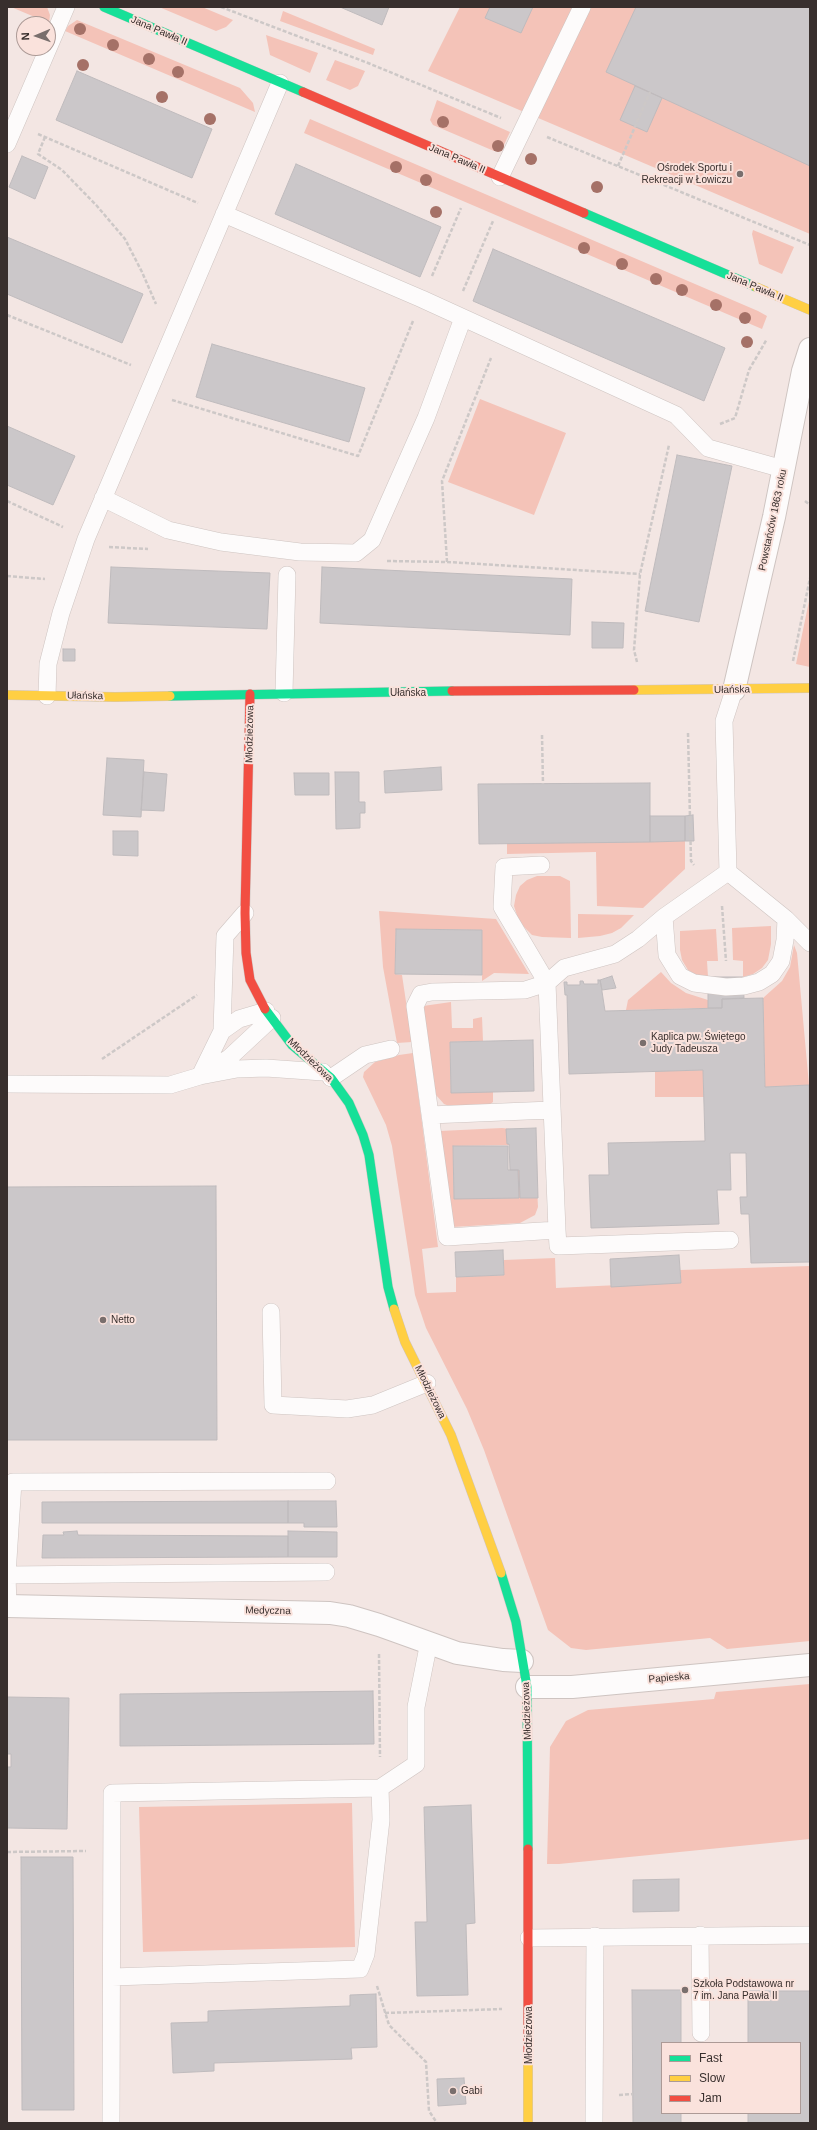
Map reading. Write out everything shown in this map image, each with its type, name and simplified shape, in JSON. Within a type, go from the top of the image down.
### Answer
[{"type":"street","name":"Jana Pawła II","points":[[104,7],[810,310]]},
{"type":"street","name":"Powstańców 1863 roku","points":[[734,690],[772,524],[803,371],[810,349]]},
{"type":"street","name":"Ułańska","points":[[7,695],[115,697],[284,693],[734,690],[810,688]]},
{"type":"street","name":"Młodzieżowa","points":[[250,694],[244,913],[246,953],[250,980],[269,1014],[292,1045],[327,1075],[349,1102],[363,1135],[371,1169],[388,1287],[405,1342],[427,1383],[451,1435],[503,1578],[516,1622],[527,1687],[529,1938],[528,2123]]},
{"type":"street","name":"Medyczna","points":[[8,1606],[330,1613],[349,1616],[379,1625],[457,1653],[503,1660],[522,1661]]},
{"type":"street","name":"Papieska","points":[[527,1687],[572,1687],[810,1665]]},
{"type":"lane","points":[[7,144],[66,7]]},
{"type":"lane","points":[[500,177],[582,7]]},
{"type":"lane","points":[[47,696],[48,664],[61,613],[86,539],[280,82]]},
{"type":"lane","points":[[224,214],[422,299],[676,415],[708,448],[783,469]]},
{"type":"lane","points":[[103,498],[168,530],[221,542],[300,552],[356,553],[372,540],[426,418],[458,316]]},
{"type":"lane","points":[[284,693],[287,575]]},
{"type":"lane","points":[[734,690],[724,721],[728,872],[786,919],[810,943]]},
{"type":"lane","points":[[541,865],[504,867],[502,907],[547,983],[551,1110],[558,1246],[730,1240]]},
{"type":"lane","points":[[557,1230],[447,1237],[430,1115],[415,1047],[415,1006],[421,994],[432,992],[526,990],[547,983],[564,968],[615,954],[638,939],[664,917],[728,872]]},
{"type":"lane","points":[[200,1076],[222,1031],[225,936],[244,913]]},
{"type":"lane","points":[[664,917],[667,955],[680,976],[694,983],[726,987],[744,986],[759,982],[772,974],[781,961],[785,940],[786,919]]},
{"type":"lane","points":[[222,1031],[239,1019],[269,1014]]},
{"type":"lane","points":[[200,1076],[229,1058],[269,1014]]},
{"type":"lane","points":[[7,1084],[162,1085],[238,1069],[266,1068],[327,1075],[365,1055],[391,1049]]},
{"type":"lane","points":[[430,1115],[551,1110]]},
{"type":"lane","points":[[272,1312],[273,1405],[347,1409],[373,1405],[427,1383]]},
{"type":"lane","points":[[8,1606],[7,1575],[13,1482],[327,1481]]},
{"type":"lane","points":[[7,1575],[326,1572]]},
{"type":"lane","points":[[111,2123],[112,1793],[380,1788],[416,1764],[416,1707],[429,1642]]},
{"type":"lane","points":[[112,1977],[360,1969],[366,1954],[381,1820],[380,1788]]},
{"type":"lane","points":[[700,1935],[701,2033]]},
{"type":"lane","points":[[529,1938],[595,1936],[810,1935]]},
{"type":"lane","points":[[594,2123],[595,1936]]},
{"type":"path","points":[[618,166],[650,92]]},
{"type":"path","points":[[16,124],[198,202]]},
{"type":"path","points":[[46,137],[38,154],[62,170],[97,206],[125,239],[156,304]]},
{"type":"path","points":[[169,399],[358,456],[461,208]]},
{"type":"path","points":[[458,316],[493,221]]},
{"type":"path","points":[[7,315],[131,365]]},
{"type":"path","points":[[448,562],[442,481],[500,334]]},
{"type":"path","points":[[639,668],[634,650],[640,574],[676,415],[713,427],[735,418],[749,370],[767,339]]},
{"type":"path","points":[[7,501],[63,527]]},
{"type":"path","points":[[391,561],[448,562],[640,574]]},
{"type":"path","points":[[7,576],[45,579]]},
{"type":"path","points":[[791,668],[810,578]]},
{"type":"path","points":[[688,733],[691,861],[722,901],[726,961]]},
{"type":"path","points":[[542,735],[543,784]]},
{"type":"path","points":[[96,1063],[200,993]]},
{"type":"path","points":[[379,1648],[380,1788]]},
{"type":"path","points":[[7,1852],[88,1852]]},
{"type":"path","points":[[360,1969],[375,1974],[377,1989],[389,2025],[426,2062],[429,2110],[437,2123]]},
{"type":"path","points":[[384,2013],[529,2008]]},
{"type":"shaded area","points":[[11,7],[47,7],[50,15],[32,16]]},
{"type":"shaded area","points":[[159,7],[202,7],[233,20],[226,27],[216,31]]},
{"type":"shaded area","name":"Ośrodek Sportu i Rekreacji w Łowiczu","points":[[460,7],[810,7],[810,234],[428,71]]},
{"type":"shaded area","points":[[283,11],[375,49],[373,55],[280,21]]},
{"type":"shaded area","points":[[77,20],[240,88],[253,103],[255,112],[65,31],[68,26]]},
{"type":"shaded area","points":[[266,35],[318,53],[310,73],[270,55]]},
{"type":"shaded area","points":[[335,60],[365,71],[358,86],[350,90],[326,80]]},
{"type":"shaded area","points":[[437,100],[510,132],[503,147],[494,151],[433,125],[430,120]]},
{"type":"shaded area","points":[[310,119],[758,311],[767,316],[762,329],[304,133]]},
{"type":"shaded area","points":[[753,230],[794,247],[782,274],[759,264],[752,234]]},
{"type":"shaded area","points":[[480,399],[566,433],[534,515],[448,482]]},
{"type":"shaded area","points":[[810,596],[810,667],[796,664]]},
{"type":"shaded area","points":[[685,841],[685,869],[643,908],[597,906],[596,852],[507,854],[507,843]]},
{"type":"shaded area","points":[[537,876],[560,876],[570,881],[571,938],[542,937],[532,935],[519,922],[514,906],[516,895],[520,886],[527,880]]},
{"type":"shaded area","points":[[379,911],[496,919],[529,974],[494,973],[482,981],[482,930],[396,929],[395,974],[402,975],[412,1042],[397,1043],[383,967]]},
{"type":"shaded area","points":[[578,914],[634,915],[621,928],[612,933],[600,936],[578,938]]},
{"type":"shaded area","points":[[771,926],[771,944],[768,960],[762,968],[753,974],[743,977],[743,961],[733,960],[732,928]]},
{"type":"shaded area","points":[[716,929],[718,961],[707,961],[708,977],[696,975],[688,970],[682,960],[680,950],[680,931]]},
{"type":"shaded area","points":[[794,945],[797,953],[809,1085],[765,1087],[763,998],[782,981],[790,967]]},
{"type":"shaded area","points":[[661,972],[671,983],[686,993],[708,1000],[708,1008],[626,1010],[628,1000]]},
{"type":"shaded area","points":[[451,1002],[452,1028],[473,1028],[473,1019],[482,1017],[483,1041],[450,1042],[451,1092],[493,1092],[493,1102],[486,1107],[457,1109],[444,1104],[436,1095],[423,1006]]},
{"type":"shaded area","points":[[413,1053],[438,1247],[422,1249],[427,1293],[456,1292],[456,1277],[504,1275],[504,1260],[555,1258],[556,1288],[681,1282],[680,1270],[810,1266],[810,1641],[727,1649],[710,1638],[586,1650],[571,1648],[548,1630],[484,1450],[467,1409],[426,1328],[415,1295],[392,1146],[386,1125],[363,1077],[364,1072],[375,1062],[399,1055]]},
{"type":"shaded area","points":[[703,1070],[704,1097],[655,1097],[655,1071]]},
{"type":"shaded area","points":[[502,1128],[511,1129],[517,1145],[453,1146],[454,1198],[518,1198],[518,1170],[536,1170],[538,1207],[535,1215],[520,1223],[452,1227],[440,1131]]},
{"type":"shaded area","points":[[810,1684],[810,1839],[547,1864],[550,1747],[566,1721],[588,1710],[714,1699],[716,1692]]},
{"type":"shaded area","points":[[352,1803],[355,1947],[143,1952],[139,1807]]},
{"type":"building","points":[[340,7],[389,7],[382,25]]},
{"type":"building","points":[[490,7],[533,7],[521,33],[485,18]]},
{"type":"building","points":[[636,7],[810,7],[810,166],[606,72]]},
{"type":"building","points":[[77,71],[212,129],[192,178],[56,120]]},
{"type":"building","points":[[635,86],[662,98],[647,132],[620,120]]},
{"type":"building","points":[[22,156],[48,167],[35,199],[9,187]]},
{"type":"building","points":[[296,164],[441,227],[420,277],[275,214]]},
{"type":"building","points":[[7,237],[143,294],[122,343],[7,294]]},
{"type":"building","points":[[493,249],[725,348],[704,401],[473,301]]},
{"type":"building","points":[[212,344],[365,388],[349,442],[196,397]]},
{"type":"building","points":[[7,426],[75,456],[53,505],[7,485]]},
{"type":"building","points":[[677,455],[732,466],[699,622],[645,611]]},
{"type":"building","points":[[111,567],[270,573],[267,629],[108,623]]},
{"type":"building","points":[[322,567],[572,579],[570,635],[320,623]]},
{"type":"building","points":[[592,622],[624,623],[623,648],[592,648]]},
{"type":"building","points":[[63,649],[75,649],[75,661],[63,661]]},
{"type":"building","points":[[107,758],[144,760],[141,817],[103,815]]},
{"type":"building","points":[[441,767],[442,790],[385,793],[384,771]]},
{"type":"building","points":[[144,772],[167,774],[164,811],[141,810]]},
{"type":"building","points":[[335,772],[359,772],[359,802],[365,802],[365,813],[360,813],[360,828],[336,829]]},
{"type":"building","points":[[294,773],[329,773],[329,795],[295,795]]},
{"type":"building","points":[[650,783],[650,842],[479,844],[478,784]]},
{"type":"building","points":[[693,815],[694,841],[685,841],[685,816]]},
{"type":"building","points":[[650,816],[685,816],[685,841],[650,842]]},
{"type":"building","points":[[113,831],[138,831],[138,856],[113,855]]},
{"type":"building","points":[[396,929],[482,930],[482,975],[395,974]]},
{"type":"building","points":[[612,976],[616,988],[602,990],[600,980]]},
{"type":"building","points":[[708,977],[743,977],[744,998],[722,999],[722,1008],[708,1008]]},
{"type":"building","points":[[598,980],[600,980],[605,1011],[722,1008],[722,999],[763,998],[765,1087],[809,1085],[810,1262],[751,1263],[749,1214],[741,1214],[740,1197],[747,1197],[746,1153],[730,1153],[731,1190],[717,1190],[719,1224],[591,1228],[589,1175],[609,1175],[608,1143],[705,1141],[703,1070],[569,1074],[567,995],[565,995],[564,982],[567,982],[567,985],[580,985],[580,981],[583,981],[584,984],[598,984]]},
{"type":"building","points":[[533,1040],[534,1091],[451,1093],[450,1042]]},
{"type":"building","points":[[536,1128],[538,1198],[520,1198],[519,1170],[510,1170],[509,1144],[507,1144],[506,1129]]},
{"type":"building","points":[[453,1146],[508,1146],[508,1170],[518,1170],[519,1198],[454,1199]]},
{"type":"building","points":[[216,1186],[217,1440],[7,1440],[7,1187]]},
{"type":"building","points":[[503,1250],[504,1275],[456,1277],[455,1252]]},
{"type":"building","points":[[679,1255],[681,1283],[611,1287],[610,1259]]},
{"type":"building","points":[[288,1501],[288,1523],[42,1523],[42,1502]]},
{"type":"building","points":[[288,1501],[336,1501],[337,1527],[304,1527],[304,1523],[288,1523]]},
{"type":"building","points":[[77,1531],[78,1535],[288,1536],[288,1557],[42,1558],[43,1535],[64,1535],[63,1532]]},
{"type":"building","points":[[288,1531],[337,1532],[337,1557],[288,1557]]},
{"type":"building","points":[[373,1691],[374,1744],[120,1746],[120,1694]]},
{"type":"building","points":[[7,1697],[69,1698],[67,1829],[7,1828],[7,1767],[11,1767],[11,1754],[7,1754]]},
{"type":"building","points":[[471,1805],[475,1923],[466,1924],[468,1995],[417,1996],[415,1922],[427,1922],[424,1807]]},
{"type":"building","points":[[21,1857],[73,1857],[74,2110],[22,2110]]},
{"type":"building","points":[[679,1879],[679,1911],[633,1912],[633,1880]]},
{"type":"building","points":[[632,1990],[681,1990],[681,2042],[661,2042],[661,2114],[681,2114],[681,2123],[633,2123]]},
{"type":"building","points":[[748,1991],[810,1991],[810,2123],[748,2123],[748,2114],[801,2114],[801,2042],[748,2042]]},
{"type":"building","points":[[376,1994],[377,2047],[351,2048],[352,2059],[214,2063],[214,2071],[173,2073],[171,2023],[208,2022],[208,2011],[350,2006],[350,1995]]},
{"type":"building","points":[[464,2078],[466,2104],[438,2106],[437,2079]]},
{"type":"traffic: fast","points":[[104,7],[303,92]]},
{"type":"traffic: fast","points":[[584,213],[756,287]]},
{"type":"traffic: fast","points":[[170,696],[452,691]]},
{"type":"traffic: fast","points":[[265,1009],[292,1045],[331,1078],[349,1103],[363,1135],[369,1155],[388,1287],[394,1309]]},
{"type":"traffic: fast","points":[[501,1573],[516,1622],[527,1687],[528,1849]]},
{"type":"traffic: slow","points":[[756,287],[810,310]]},
{"type":"traffic: slow","points":[[634,690],[810,688]]},
{"type":"traffic: slow","points":[[7,695],[115,697],[170,696]]},
{"type":"traffic: slow","points":[[394,1309],[405,1342],[451,1435],[501,1573]]},
{"type":"traffic: slow","points":[[528,2056],[528,2123]]},
{"type":"traffic: jam","points":[[303,92],[584,213]]},
{"type":"traffic: jam","points":[[452,691],[634,690]]},
{"type":"traffic: jam","points":[[250,694],[245,913],[246,953],[250,980],[265,1009]]},
{"type":"traffic: jam","points":[[528,1849],[528,2056]]},
{"type":"place","name":"Ośrodek Sportu i Rekreacji w Łowiczu","points":[[740,174]]},
{"type":"place","name":"Kaplica pw. Świętego Judy Tadeusza","points":[[643,1043]]},
{"type":"place","name":"Netto","points":[[103,1320]]},
{"type":"place","name":"Szkoła Podstawowa nr 7 im. Jana Pawła II","points":[[685,1990]]},
{"type":"place","name":"Gabi","points":[[453,2091]]}]
